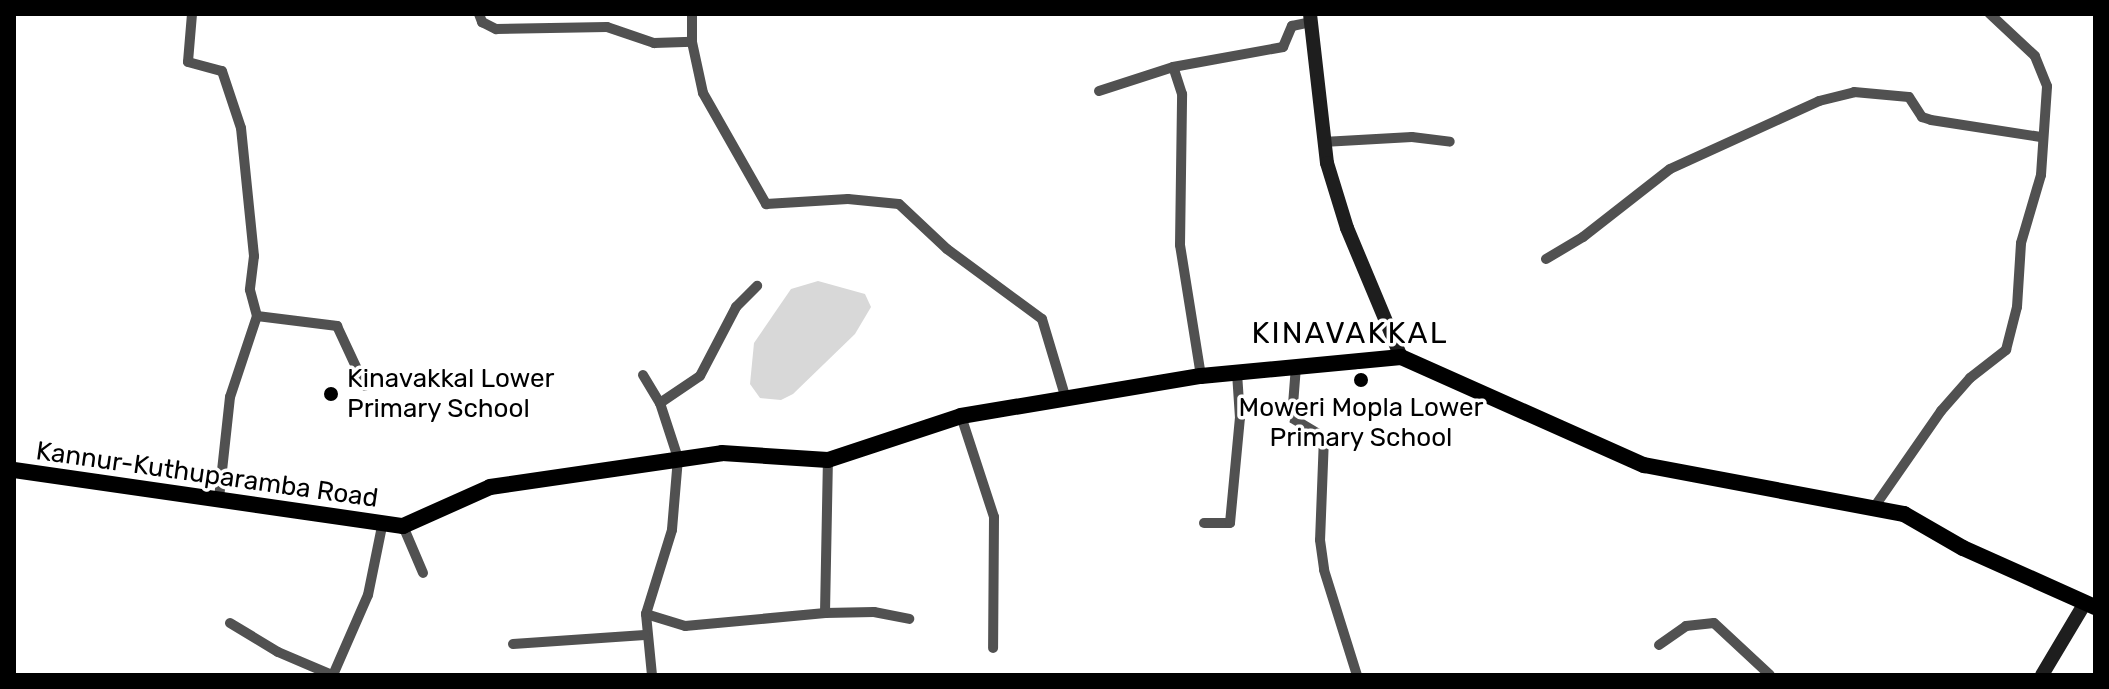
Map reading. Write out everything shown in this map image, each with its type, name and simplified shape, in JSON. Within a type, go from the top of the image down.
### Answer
[{"type":"main road","points":[[1310,18],[1323,142],[1347,228],[1401,357]]},
{"type":"main road","name":"Kannur-Kuthuparamba Road","points":[[14,470],[219,498],[382,526],[403,526],[490,487],[722,453],[828,460],[961,416],[1201,376],[1401,357],[1644,465],[1875,506],[1904,514],[1963,548],[2090,605]]},
{"type":"main road","points":[[2042,675],[2090,605]]},
{"type":"street","points":[[192,14],[188,62],[222,71],[241,128],[254,256],[250,290],[257,316],[230,397],[219,498]]},
{"type":"street","points":[[479,14],[482,22],[496,29],[607,27],[654,43],[692,42]]},
{"type":"street","points":[[692,14],[692,42],[703,93],[766,204],[848,199],[899,204],[947,249],[1042,319],[1066,399]]},
{"type":"street","points":[[1875,506],[1941,411],[1970,378],[2006,350],[2017,307],[2021,243],[2041,175],[2045,71],[1990,14]]},
{"type":"street","points":[[1099,91],[1173,67],[1289,44],[1292,26],[1310,18]]},
{"type":"street","points":[[1173,67],[1182,94],[1180,245],[1201,376]]},
{"type":"street","points":[[1546,259],[1583,237],[1670,169],[1819,101],[1854,92],[1909,97],[1922,117],[1931,120],[2041,137]]},
{"type":"street","points":[[1323,142],[1412,137],[1450,142]]},
{"type":"street","points":[[660,403],[700,376],[736,307],[757,286]]},
{"type":"street","points":[[257,316],[337,326],[365,386]]},
{"type":"street","points":[[1296,366],[1292,418],[1324,437],[1324,570],[1357,675]]},
{"type":"street","points":[[1204,523],[1230,523],[1240,418],[1237,373]]},
{"type":"street","points":[[643,375],[660,403],[678,458],[672,530],[646,614],[645,635],[652,675]]},
{"type":"street","points":[[961,416],[994,517],[993,648]]},
{"type":"street","points":[[825,613],[828,460]]},
{"type":"street","points":[[230,623],[278,652],[333,675],[368,595],[382,526]]},
{"type":"street","points":[[403,526],[423,573]]},
{"type":"street","points":[[646,614],[685,626],[825,613],[874,612],[909,619]]},
{"type":"street","points":[[1659,645],[1686,626],[1714,623],[1770,675]]},
{"type":"street","points":[[513,644],[645,635]]},
{"type":"shaded area","points":[[818,281],[865,294],[871,307],[855,334],[793,394],[781,400],[760,398],[750,384],[754,343],[791,289]]},
{"type":"place","name":"Moweri Mopla Lower Primary School","points":[[1361,380]]},
{"type":"place","name":"Kinavakkal Lower Primary School","points":[[331,394]]},
{"type":"district","name":"KINAVAKKAL","points":[[1350,333]]}]
